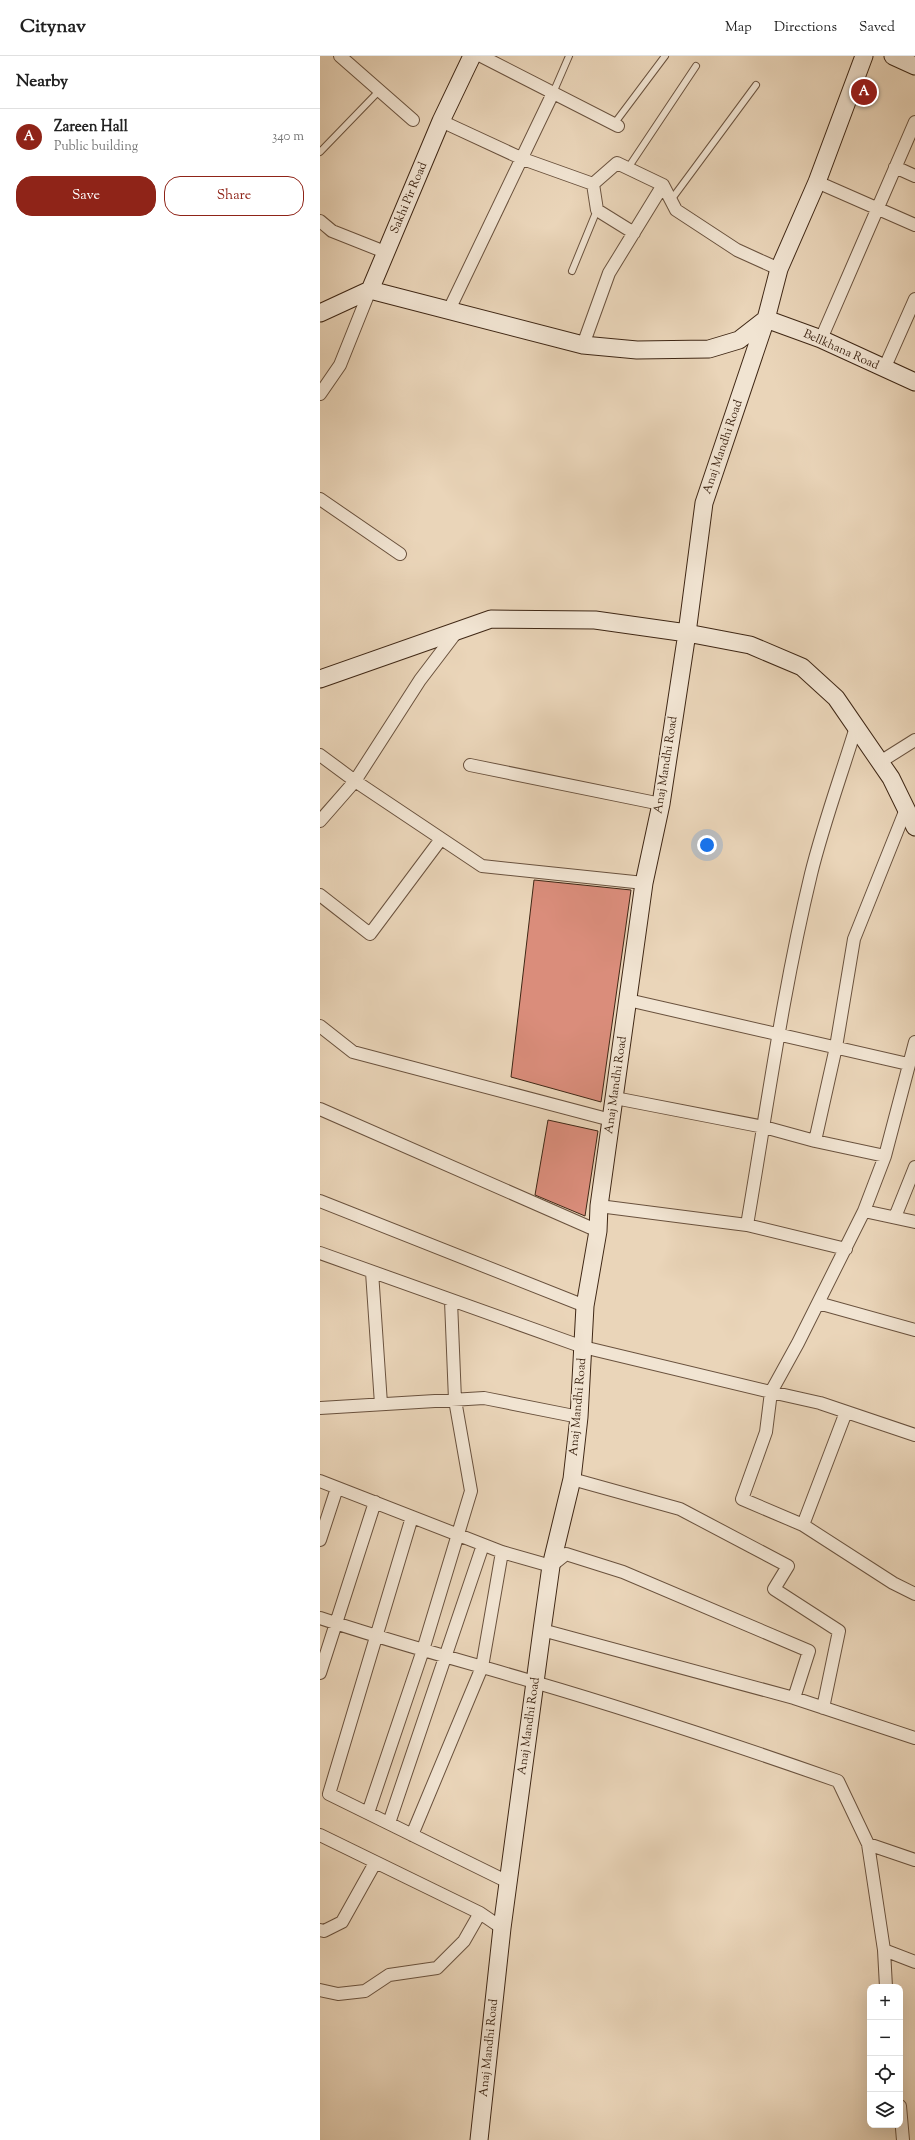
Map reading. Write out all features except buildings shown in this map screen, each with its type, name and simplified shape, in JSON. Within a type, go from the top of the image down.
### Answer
[{"type":"street","points":[[340,56],[412,120]]},
{"type":"street","name":"Sakhi Pir Road","points":[[370,290],[441,121],[472,56]]},
{"type":"street","points":[[481,56],[616,125]]},
{"type":"street","name":"Anaj Mandhi Road","points":[[479,2140],[502,1928],[551,1566],[572,1479],[579,1417],[585,1306],[598,1231],[599,1206],[644,883],[661,804],[687,633],[704,503],[766,319],[779,269],[817,182],[864,56]]},
{"type":"street","points":[[893,56],[915,66]]},
{"type":"street","points":[[449,310],[554,93]]},
{"type":"street","points":[[441,121],[523,159],[593,184]]},
{"type":"street","points":[[822,339],[915,122]]},
{"type":"street","points":[[593,184],[617,163],[628,168],[662,185],[676,210],[737,250],[779,269]]},
{"type":"street","points":[[895,167],[915,176]]},
{"type":"street","points":[[817,182],[915,225]]},
{"type":"street","points":[[593,184],[597,210],[634,233]]},
{"type":"street","points":[[583,345],[609,273],[662,185]]},
{"type":"street","points":[[320,221],[332,231],[385,252]]},
{"type":"street","points":[[320,394],[340,366],[370,290]]},
{"type":"street","points":[[320,313],[370,290],[583,345],[637,350],[709,350],[739,340],[766,319]]},
{"type":"street","points":[[884,369],[915,298]]},
{"type":"street","name":"Bellkhana Road","points":[[766,319],[822,339],[884,369],[915,382]]},
{"type":"street","points":[[320,499],[400,554]]},
{"type":"street","points":[[320,679],[491,619],[595,620],[687,633],[750,646],[802,667],[836,698],[891,778],[915,827]]},
{"type":"street","points":[[320,821],[355,781],[420,680],[458,630]]},
{"type":"street","points":[[747,1225],[778,1035],[811,873],[856,727]]},
{"type":"street","points":[[880,762],[915,740]]},
{"type":"street","points":[[320,755],[355,781],[482,866],[644,883]]},
{"type":"street","points":[[470,765],[661,804]]},
{"type":"street","points":[[814,1141],[836,1047],[854,939],[906,809]]},
{"type":"street","points":[[320,895],[370,934],[441,839]]},
{"type":"street","points":[[628,1000],[908,1064]]},
{"type":"street","points":[[320,1026],[353,1052],[611,1120]]},
{"type":"street","points":[[915,1042],[885,1156],[864,1211],[846,1249],[771,1392],[766,1432],[742,1499],[803,1525],[893,1583],[915,1594]]},
{"type":"street","points":[[615,1098],[764,1127],[814,1141],[885,1156]]},
{"type":"street","points":[[320,1109],[598,1231]]},
{"type":"street","points":[[895,1217],[915,1167]]},
{"type":"street","points":[[320,1201],[585,1306]]},
{"type":"street","points":[[599,1206],[747,1225],[846,1249]]},
{"type":"street","points":[[864,1211],[915,1222]]},
{"type":"street","points":[[320,1253],[583,1347],[820,1403],[915,1435]]},
{"type":"street","points":[[372,1272],[381,1404]]},
{"type":"street","points":[[368,1813],[423,1650],[459,1535],[470,1492],[455,1400],[451,1301]]},
{"type":"street","points":[[818,1303],[915,1330]]},
{"type":"street","points":[[320,1408],[484,1398],[579,1417]]},
{"type":"street","points":[[803,1525],[846,1412]]},
{"type":"street","points":[[572,1479],[680,1508],[788,1566],[774,1589],[839,1631],[823,1708]]},
{"type":"street","points":[[320,1481],[502,1552],[551,1566],[566,1554],[623,1572],[809,1651],[794,1698]]},
{"type":"street","points":[[320,1540],[337,1488]]},
{"type":"street","points":[[320,1673],[375,1502]]},
{"type":"street","points":[[412,1517],[377,1636],[324,1792],[508,1882]]},
{"type":"street","points":[[389,1823],[483,1545]]},
{"type":"street","points":[[412,1835],[482,1667],[502,1552]]},
{"type":"street","points":[[320,1618],[713,1737],[838,1781],[868,1844],[884,1950],[886,1984]]},
{"type":"street","points":[[542,1630],[794,1698],[915,1738]]},
{"type":"street","points":[[320,1835],[480,1913],[502,1928]]},
{"type":"street","points":[[868,1844],[915,1860]]},
{"type":"street","points":[[320,1930],[324,1931],[342,1922],[376,1863]]},
{"type":"street","points":[[320,1990],[338,1994],[365,1991],[389,1975],[437,1968],[464,1941],[480,1913]]},
{"type":"street","points":[[884,1950],[915,1962]]},
{"type":"street","points":[[902,2128],[903,2140]]},
{"type":"lane","points":[[554,93],[568,56]]},
{"type":"lane","points":[[616,125],[665,56]]},
{"type":"lane","points":[[628,168],[696,66]]},
{"type":"lane","points":[[671,200],[756,85]]},
{"type":"lane","points":[[320,152],[379,91]]},
{"type":"lane","points":[[572,271],[597,210]]},
{"type":"place","name":"Zareen Hall","points":[[864,92]]}]
